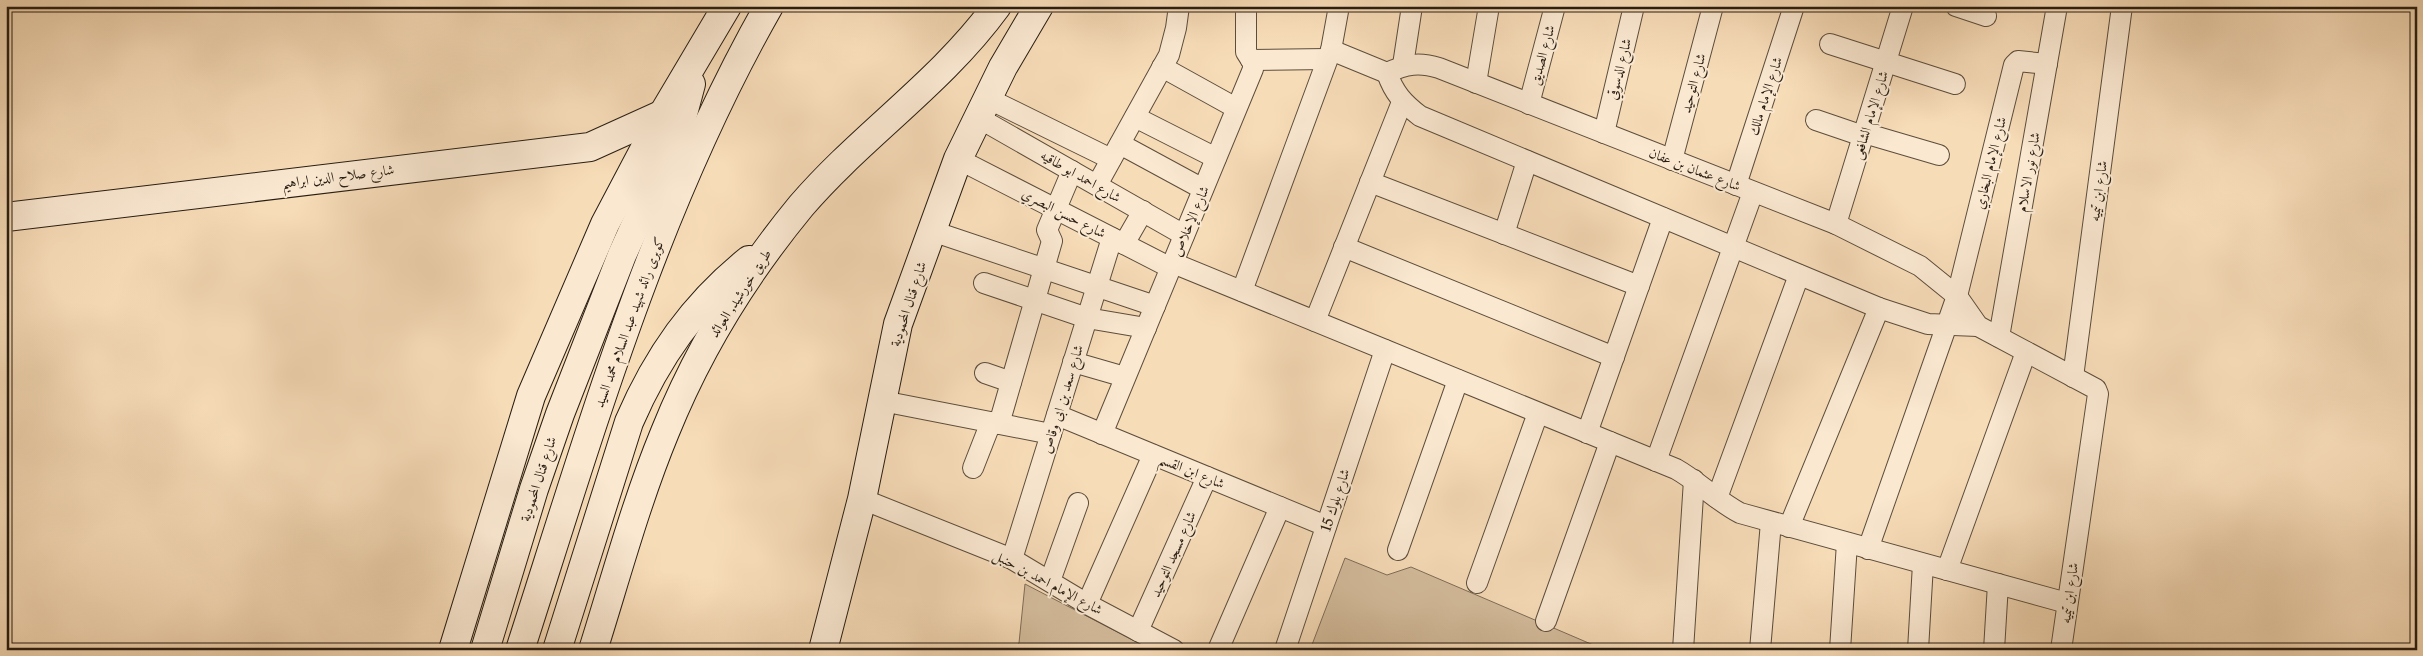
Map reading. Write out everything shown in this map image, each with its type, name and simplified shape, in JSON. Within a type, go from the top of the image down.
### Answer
[{"type":"main road","points":[[453,650],[532,396],[606,224],[663,114],[727,6]]},
{"type":"main road","name":"كوبرى رائد شهيد عبد السلام محمد السيد","points":[[520,650],[615,354],[640,284],[698,146],[769,6]]},
{"type":"main road","name":"طريق خورشيد, العوائد","points":[[593,650],[664,432],[696,364],[719,323],[772,244],[834,171],[934,79],[964,47],[997,6]]},
{"type":"main road","name":"شارع قنال المحمودية","points":[[823,650],[862,499],[898,324],[958,159],[982,108],[1039,6]]},
{"type":"main road","name":"شارع قنال المحمودية","points":[[484,650],[531,498],[560,414],[622,255],[679,129],[686,106],[695,60]]},
{"type":"main road","name":"شارع صلاح الدين ابراهيم","points":[[6,217],[590,147],[663,114]]},
{"type":"main road","points":[[556,650],[629,422],[642,392],[662,356],[692,314],[729,276],[772,244]]},
{"type":"street","points":[[1097,185],[1162,67],[1173,42],[1179,6]]},
{"type":"street","name":"شارع الإخلاص","points":[[1102,434],[1253,68],[1252,60],[1246,52],[1246,6]]},
{"type":"street","points":[[1242,291],[1329,55],[1339,6]]},
{"type":"street","points":[[1395,69],[1412,6]]},
{"type":"street","points":[[1476,83],[1489,6]]},
{"type":"street","name":"شارع الصديق","points":[[1529,104],[1555,6]]},
{"type":"street","name":"شارع الدسوقي","points":[[1604,133],[1634,6]]},
{"type":"street","name":"شارع التوحيد","points":[[1672,160],[1713,6]]},
{"type":"street","name":"شارع الإمام مالك","points":[[1656,461],[1733,247],[1745,188],[1794,6]]},
{"type":"street","name":"شارع الإمام الشافعى","points":[[1836,224],[1903,6]]},
{"type":"street","points":[[1956,6],[1986,16]]},
{"type":"street","name":"شارع نور الاسلام","points":[[1999,337],[2057,6]]},
{"type":"street","name":"شارع ابن تيميه","points":[[2073,376],[2122,6]]},
{"type":"street","points":[[1830,44],[1955,84]]},
{"type":"street","points":[[1252,60],[1329,55]]},
{"type":"street","name":"شارع عثمان بن عفان","points":[[1329,55],[1395,69],[1422,63],[1836,224],[1920,266],[1957,296],[1978,326],[2096,389]]},
{"type":"street","name":"شارع الإمام البخاري","points":[[1957,296],[2014,65],[2018,61],[2048,64]]},
{"type":"street","points":[[1162,67],[1236,108]]},
{"type":"street","name":"شارع عثمان بن عفان","points":[[1395,69],[1392,89],[1402,102],[1420,116],[1879,308],[1928,324],[1978,326]]},
{"type":"street","points":[[1315,321],[1402,102]]},
{"type":"street","points":[[982,108],[1116,151],[1203,189]]},
{"type":"street","name":"شارع احمد ابو طاقيه","points":[[982,108],[1072,171],[1184,235]]},
{"type":"street","points":[[1135,117],[1216,158]]},
{"type":"street","points":[[1816,120],[1939,155]]},
{"type":"street","name":"شارع حسن البصري","points":[[958,159],[1118,241],[1172,265],[1242,291],[1656,461],[1694,480],[1740,514],[2067,603]]},
{"type":"street","points":[[1504,234],[1527,161]]},
{"type":"street","points":[[973,468],[995,423],[1011,382],[1052,240],[1047,230],[1072,171]]},
{"type":"street","points":[[1370,182],[1639,286]]},
{"type":"street","name":"شارع سعد بن ابى وقاص","points":[[1012,559],[1097,287],[1118,241],[1143,211]]},
{"type":"street","points":[[1587,433],[1663,218]]},
{"type":"street","points":[[932,231],[1155,306]]},
{"type":"street","points":[[1344,247],[1614,356]]},
{"type":"street","points":[[1717,498],[1799,275]]},
{"type":"street","points":[[984,283],[1087,318],[1146,328]]},
{"type":"street","points":[[1868,549],[1957,296]]},
{"type":"street","points":[[1760,650],[1780,524],[1879,308]]},
{"type":"street","name":"شارع بلوك 15","points":[[1285,650],[1384,350]]},
{"type":"street","points":[[1947,570],[2026,352]]},
{"type":"street","points":[[1073,362],[1125,377]]},
{"type":"street","points":[[985,373],[1011,382]]},
{"type":"street","points":[[1398,550],[1458,380]]},
{"type":"street","name":"شارع ابن تيميه","points":[[2061,650],[2098,394],[2096,389]]},
{"type":"street","name":"شارع ابن القسم","points":[[882,401],[995,423],[1054,424],[1102,434],[1326,526]]},
{"type":"street","points":[[1477,583],[1538,412]]},
{"type":"street","points":[[1546,621],[1610,442]]},
{"type":"street","points":[[1088,604],[1153,455]]},
{"type":"street","name":"شارع مسجد التوحيد","points":[[1138,631],[1207,477]]},
{"type":"street","points":[[1683,650],[1694,480]]},
{"type":"street","name":"شارع الإمام احمد بن حنبل","points":[[862,499],[1012,559],[1088,604],[1174,650]]},
{"type":"street","points":[[1050,582],[1078,502]]},
{"type":"street","points":[[1218,650],[1280,507]]},
{"type":"street","points":[[1840,650],[1847,543]]},
{"type":"street","points":[[1918,650],[1923,564]]},
{"type":"street","points":[[1994,650],[1998,584]]},
{"type":"shaded area","points":[[1345,558],[1387,575],[1411,567],[1605,650],[1310,650]]},
{"type":"shaded area","points":[[1025,584],[1152,650],[1013,650],[1019,643]]}]
